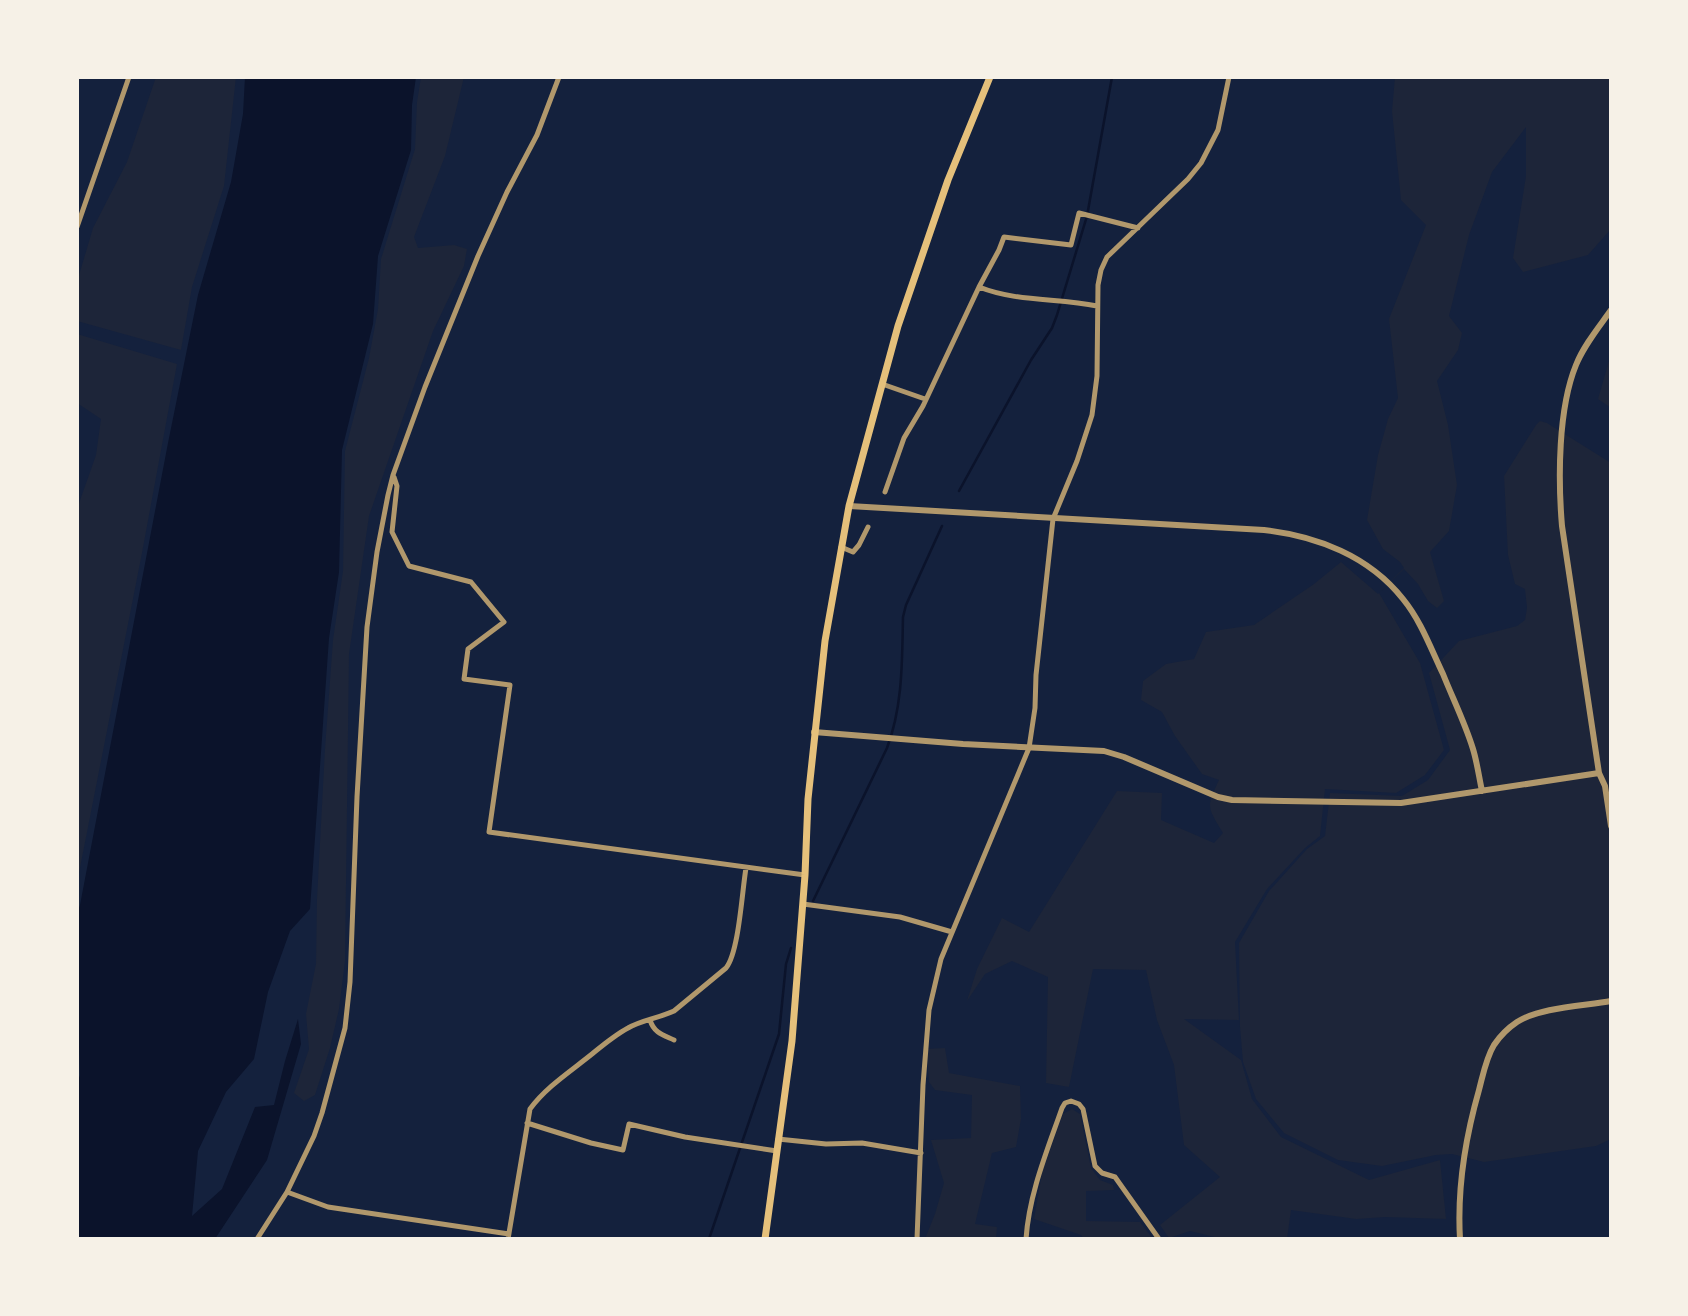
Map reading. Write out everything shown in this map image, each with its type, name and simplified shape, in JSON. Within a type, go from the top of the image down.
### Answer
[{"type":"main road","points":[[765,1239],[792,1041],[814,732],[825,640],[841,547],[849,506],[898,326],[948,180],[990,77]]},
{"type":"street","points":[[77,227],[129,77]]},
{"type":"street","points":[[257,1239],[287,1192],[314,1136],[345,1028],[350,990],[367,627],[377,552],[393,475],[425,387],[488,231],[537,135],[559,77]]},
{"type":"street","points":[[917,1239],[929,1010],[941,959],[1028,748],[1035,708],[1036,675],[1053,519],[1077,461],[1092,415],[1097,376],[1098,285],[1102,264],[1188,179],[1207,155],[1221,119],[1229,77]]},
{"type":"street","points":[[885,492],[904,438],[1004,237],[1071,245],[1079,213],[1138,228]]},
{"type":"street","points":[[979,287],[1022,299],[1097,306]]},
{"type":"street","points":[[1611,310],[1577,362],[1573,373],[1561,456],[1560,504],[1600,773],[1605,786],[1611,826]]},
{"type":"street","points":[[882,384],[925,399]]},
{"type":"street","points":[[393,475],[397,486],[393,532],[409,566],[471,582],[504,622],[468,649],[464,679],[510,685],[489,832],[805,875]]},
{"type":"street","points":[[849,506],[1253,529],[1303,536],[1335,547],[1368,566],[1389,583],[1423,629],[1468,734],[1482,790]]},
{"type":"street","points":[[841,547],[853,552],[868,527]]},
{"type":"street","points":[[814,732],[1104,751],[1218,797],[1232,800],[1401,803],[1600,773]]},
{"type":"street","points":[[287,1192],[328,1208],[508,1236],[530,1109],[565,1074],[626,1029],[674,1011],[731,961],[746,868]]},
{"type":"street","points":[[803,904],[900,917],[952,932]]},
{"type":"street","points":[[1460,1239],[1459,1194],[1465,1147],[1478,1091],[1493,1047],[1502,1035],[1520,1020],[1555,1010],[1611,1001]]},
{"type":"street","points":[[650,1020],[656,1032],[674,1041]]},
{"type":"street","points":[[1027,1239],[1027,1226],[1039,1172],[1062,1108],[1065,1103],[1071,1101],[1083,1109],[1095,1166],[1102,1173],[1115,1177],[1159,1239]]},
{"type":"street","points":[[527,1123],[623,1150],[629,1124],[685,1137],[777,1151]]},
{"type":"street","points":[[778,1139],[826,1144],[862,1143],[921,1153]]},
{"type":"shaded area","points":[[156,77],[236,77],[224,186],[192,287],[181,350],[77,321],[77,282],[93,228],[127,162]]},
{"type":"shaded area","points":[[245,77],[416,77],[411,150],[378,256],[373,324],[342,450],[339,572],[329,638],[310,909],[290,931],[268,992],[254,1059],[226,1092],[198,1151],[192,1216],[222,1189],[255,1107],[274,1105],[298,1019],[301,1044],[267,1160],[215,1239],[77,1239],[77,1084],[80,1075],[77,914],[198,295],[231,182],[243,114]]},
{"type":"shaded area","points":[[421,77],[464,77],[445,156],[414,237],[418,248],[454,245],[467,249],[464,266],[433,331],[369,516],[349,654],[345,961],[339,1009],[330,1048],[315,1095],[304,1101],[294,1093],[309,1049],[306,1014],[316,964],[325,749],[333,640],[343,571],[345,451],[369,358],[378,309],[381,259],[415,149]]},
{"type":"shaded area","points":[[1395,77],[1611,77],[1611,229],[1588,255],[1523,272],[1513,258],[1526,176],[1526,127],[1492,172],[1469,235],[1449,316],[1462,333],[1458,350],[1437,381],[1448,425],[1457,485],[1449,531],[1430,552],[1444,601],[1437,608],[1428,601],[1418,584],[1404,569],[1379,593],[1404,568],[1383,549],[1367,520],[1378,455],[1388,419],[1398,398],[1389,319],[1426,225],[1401,200],[1392,111]]},
{"type":"shaded area","points":[[77,334],[177,364],[77,883],[77,509],[96,455],[101,419],[77,403]]},
{"type":"shaded area","points":[[1611,354],[1611,408],[1598,399]]},
{"type":"shaded area","points":[[1540,421],[1611,463],[1611,1139],[1596,1146],[1484,1162],[1452,1154],[1382,1166],[1338,1160],[1284,1133],[1256,1099],[1243,1062],[1239,943],[1269,891],[1307,849],[1325,836],[1330,793],[1402,796],[1428,780],[1450,750],[1429,673],[1459,641],[1517,626],[1525,620],[1525,589],[1515,584],[1508,555],[1504,476]]},
{"type":"shaded area","points":[[1341,562],[1379,593],[1420,663],[1444,750],[1425,775],[1396,793],[1325,789],[1320,836],[1305,848],[1267,889],[1235,942],[1239,1020],[1184,1019],[1241,1060],[1252,1099],[1281,1137],[1369,1180],[1440,1160],[1446,1219],[1356,1219],[1291,1210],[1287,1239],[1223,1239],[1190,1231],[1169,1238],[1160,1225],[1220,1177],[1184,1145],[1174,1065],[1157,1020],[1146,970],[1093,969],[1069,1087],[1046,1083],[1048,977],[1012,961],[985,974],[967,1001],[977,969],[1002,918],[1029,932],[1117,791],[1162,793],[1161,820],[1214,843],[1223,833],[1210,807],[1219,780],[1202,774],[1162,712],[1141,700],[1143,681],[1166,664],[1194,659],[1206,632],[1254,625]]},
{"type":"shaded area","points":[[945,1048],[949,1073],[1020,1086],[1021,1119],[1016,1147],[992,1153],[975,1224],[997,1227],[996,1239],[925,1239],[944,1183],[931,1140],[971,1138],[972,1095],[935,1090],[929,1082],[926,1049]]},
{"type":"shaded area","points":[[1072,1109],[1080,1114],[1091,1168],[1100,1180],[1113,1185],[1114,1190],[1086,1191],[1086,1221],[1140,1222],[1153,1239],[1084,1239],[1081,1235],[1034,1219],[1042,1173],[1063,1114]]},
{"type":"waterway","points":[[959,491],[1057,315],[1087,216],[1112,77]]},
{"type":"waterway","points":[[813,901],[887,748],[899,699],[903,617],[942,526]]},
{"type":"waterway","points":[[709,1239],[779,1034],[786,964],[791,948]]}]
